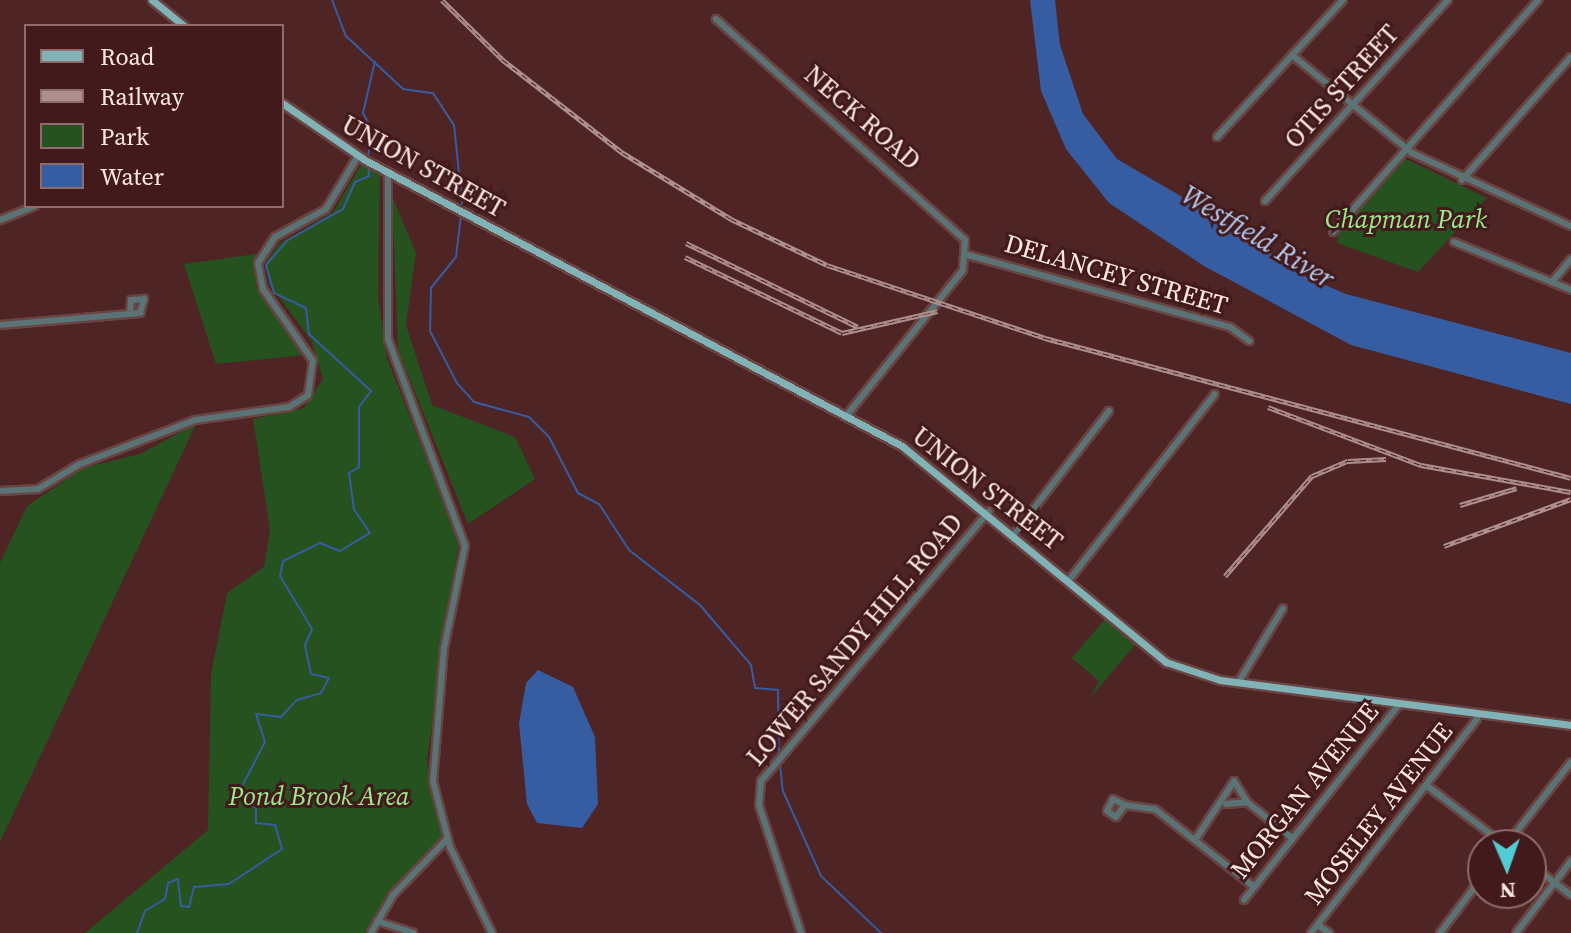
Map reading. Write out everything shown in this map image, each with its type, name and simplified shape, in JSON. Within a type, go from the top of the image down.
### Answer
[{"type":"main road","points":[[152,0],[182,24]]},
{"type":"main road","name":"UNION STREET","points":[[284,104],[388,173],[846,416],[922,460],[989,511],[1166,662],[1238,683],[1477,719],[1571,725]]},
{"type":"street","points":[[1217,137],[1343,0]]},
{"type":"street","name":"OTIS STREET","points":[[1265,201],[1448,0]]},
{"type":"street","points":[[1333,232],[1538,0]]},
{"type":"street","name":"NECK ROAD","points":[[716,19],[959,227],[968,255]]},
{"type":"street","points":[[1292,55],[1349,108],[1405,149],[1462,180],[1571,226]]},
{"type":"street","points":[[1462,180],[1571,57]]},
{"type":"street","points":[[0,491],[38,489],[80,464],[195,420],[289,407],[308,395],[313,361],[263,289],[258,263],[275,237],[326,209],[365,160]]},
{"type":"street","points":[[388,173],[388,339],[465,546],[432,757],[448,838],[492,933]]},
{"type":"street","points":[[0,220],[29,208]]},
{"type":"street","points":[[1454,242],[1571,290]]},
{"type":"street","points":[[846,416],[953,284],[968,255]]},
{"type":"street","name":"DELANCEY STREET","points":[[968,255],[1230,327],[1249,341]]},
{"type":"street","points":[[1552,282],[1571,259]]},
{"type":"street","points":[[0,325],[130,314]]},
{"type":"street","points":[[1069,580],[1215,394]]},
{"type":"street","points":[[1015,533],[1109,411]]},
{"type":"street","name":"LOWER SANDY HILL ROAD","points":[[801,933],[759,805],[765,775],[989,511]]},
{"type":"street","points":[[1238,683],[1283,608]]},
{"type":"street","name":"MORGAN AVENUE","points":[[1244,900],[1398,706]]},
{"type":"street","name":"MOSELEY AVENUE","points":[[1311,933],[1477,719]]},
{"type":"street","points":[[1519,829],[1571,762]]},
{"type":"street","points":[[1195,840],[1226,804],[1226,787],[1234,781],[1247,802],[1292,838]]},
{"type":"street","points":[[1426,785],[1485,829]]},
{"type":"street","points":[[1226,804],[1247,802]]},
{"type":"street","points":[[1125,805],[1155,809],[1254,887]]},
{"type":"street","points":[[371,933],[377,921],[448,838]]},
{"type":"street","points":[[1516,933],[1571,861]]},
{"type":"street","points":[[1547,876],[1571,895]]},
{"type":"street","points":[[1440,933],[1467,897]]},
{"type":"street","points":[[377,921],[413,933]]},
{"type":"street","points":[[1318,925],[1329,933]]},
{"type":"green space","name":"Chapman Park","points":[[1402,157],[1487,198],[1418,272],[1337,243],[1339,224]]},
{"type":"green space","name":"Pond Brook Area","points":[[361,165],[380,174],[378,297],[387,358],[459,541],[427,760],[443,840],[390,890],[365,933],[85,933],[208,830],[211,674],[227,593],[264,567],[270,530],[253,419],[304,408],[323,379],[311,340],[269,284],[266,262],[279,244],[333,212]]},
{"type":"green space","points":[[392,196],[416,253],[406,325],[432,405],[515,437],[535,479],[468,524],[398,350]]},
{"type":"green space","points":[[256,254],[256,286],[305,355],[216,364],[184,264]]},
{"type":"green space","points":[[196,424],[0,842],[0,563],[27,506],[83,468],[140,454]]},
{"type":"green space","points":[[1105,619],[1135,645],[1090,698],[1099,681],[1072,658]]},
{"type":"water","points":[[1030,0],[1055,0],[1060,45],[1083,114],[1117,159],[1251,237],[1297,273],[1346,294],[1571,353],[1571,404],[1351,345],[1204,266],[1109,203],[1066,149],[1041,91]]},
{"type":"water","points":[[538,670],[573,687],[595,737],[598,804],[582,828],[537,823],[527,804],[519,724],[526,683]]},
{"type":"waterway","points":[[332,0],[346,36],[403,89],[433,93],[454,125],[463,210]]},
{"type":"waterway","points":[[368,157],[372,130],[363,113],[375,61]]},
{"type":"waterway","points":[[137,933],[145,911],[165,899],[168,883],[178,879],[181,906],[189,907],[194,887],[229,884],[282,849],[275,825],[256,823],[256,808],[237,796],[265,742],[256,714],[281,717],[297,700],[321,693],[329,678],[311,674],[305,645],[312,629],[280,576],[283,561],[320,543],[340,551],[370,533],[354,509],[349,473],[359,467],[359,407],[371,391],[309,334],[306,308],[274,293],[266,265],[288,240],[343,209],[355,182],[369,176],[368,163]]},
{"type":"waterway","points":[[461,216],[456,257],[431,288],[430,331],[457,383],[474,402],[529,417],[549,437],[578,493],[599,504],[629,550],[700,605],[751,665],[755,688],[778,690],[779,758]]},
{"type":"waterway","points":[[780,764],[783,791],[821,876],[881,933]]},
{"type":"railway","points":[[442,0],[503,60],[623,153],[731,219],[827,265],[1045,338],[1571,478]]},
{"type":"railway","points":[[686,243],[858,327]]},
{"type":"railway","points":[[685,257],[842,333],[938,311]]},
{"type":"railway","points":[[1268,407],[1421,465],[1571,492]]},
{"type":"railway","points":[[1225,576],[1312,476],[1348,461],[1386,459]]},
{"type":"railway","points":[[1460,505],[1517,488]]},
{"type":"railway","points":[[1444,546],[1571,499]]},
{"type":"water label","name":"Westfield River","points":[[1258,236]]}]
